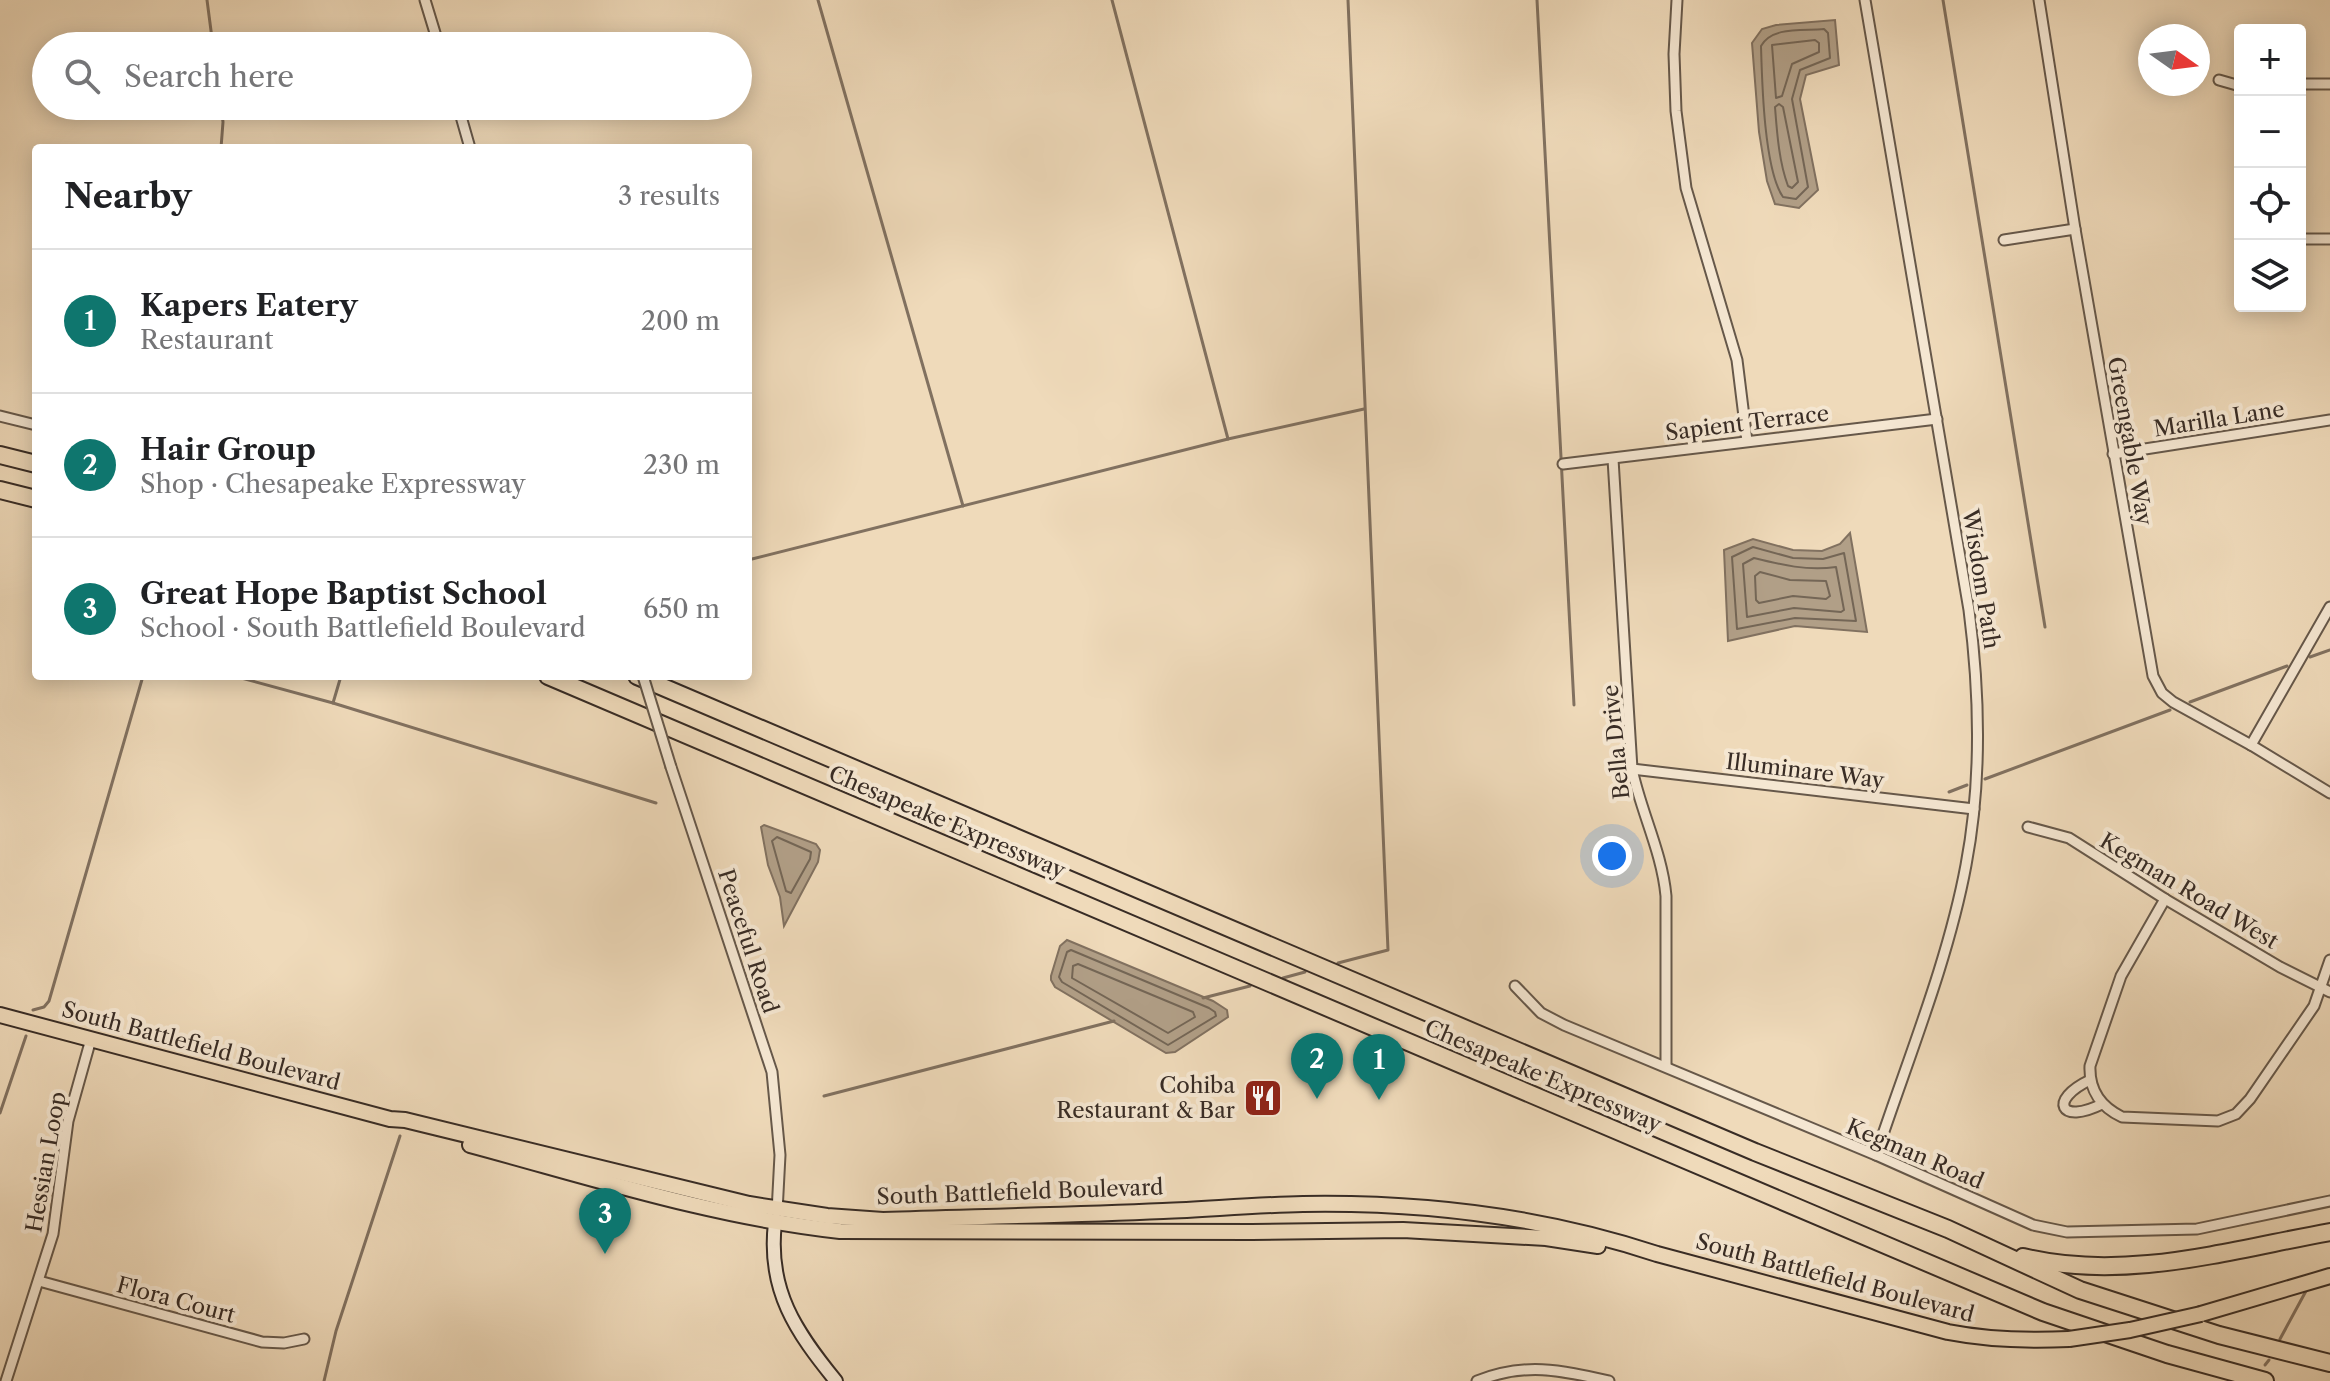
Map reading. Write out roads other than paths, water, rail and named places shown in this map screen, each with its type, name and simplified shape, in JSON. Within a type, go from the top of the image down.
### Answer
[{"type":"highway","points":[[0,455],[32,463]]},
{"type":"highway","points":[[0,490],[32,498]]},
{"type":"highway","name":"Chesapeake Expressway","points":[[557,680],[2043,1312],[2167,1354],[2265,1381]]},
{"type":"highway","name":"Chesapeake Expressway","points":[[646,680],[1743,1147],[1948,1229],[2080,1290],[2219,1335],[2330,1363]]},
{"type":"highway","points":[[1948,1229],[2039,1261],[2119,1267],[2179,1260],[2330,1232]]},
{"type":"main road","name":"South Battlefield Boulevard","points":[[0,1015],[390,1119],[404,1128],[654,1197],[776,1216],[840,1231],[1403,1230],[1546,1238],[1657,1254]]},
{"type":"main road","name":"South Battlefield Boulevard","points":[[776,1216],[883,1220],[1305,1204],[1403,1207],[1516,1219],[1619,1242],[1948,1332],[2022,1341],[2069,1339],[2130,1330],[2201,1314],[2330,1276]]},
{"type":"street","points":[[425,0],[435,32]]},
{"type":"street","points":[[1677,0],[1674,54],[1676,111],[1686,188],[1737,360],[1747,441]]},
{"type":"street","name":"Wisdom Path","points":[[1865,0],[1976,662],[1978,710],[1974,809],[1967,863],[1956,909],[1876,1155]]},
{"type":"street","name":"Greengable Way","points":[[2039,0],[2075,229],[2153,676],[2173,702],[2330,793]]},
{"type":"street","points":[[2219,80],[2234,84]]},
{"type":"street","points":[[2306,84],[2330,84]]},
{"type":"street","points":[[462,120],[469,144]]},
{"type":"street","points":[[2004,240],[2075,229]]},
{"type":"street","points":[[2306,239],[2330,239]]},
{"type":"street","points":[[0,416],[32,424]]},
{"type":"street","name":"Sapient Terrace","points":[[1563,464],[1937,419]]},
{"type":"street","name":"Marilla Lane","points":[[2113,454],[2330,420]]},
{"type":"street","name":"Bella Drive","points":[[1613,459],[1632,769],[1639,800],[1664,872],[1666,1066]]},
{"type":"street","points":[[2251,745],[2330,607]]},
{"type":"street","name":"Peaceful Road","points":[[644,680],[772,1072],[780,1155],[776,1216]]},
{"type":"street","name":"Illuminare Way","points":[[1632,769],[1974,809]]},
{"type":"street","name":"Kegman Road West","points":[[2028,827],[2069,838],[2280,967],[2326,989]]},
{"type":"street","points":[[2165,899],[2121,976],[2092,1058],[2090,1080],[2102,1104],[2115,1114],[2130,1119],[2218,1121],[2231,1116],[2246,1105],[2326,989],[2330,960]]},
{"type":"street","name":"Kegman Road","points":[[1515,986],[1541,1013],[2033,1225],[2067,1232],[2197,1229],[2330,1201]]},
{"type":"street","name":"Hessian Loop","points":[[6,1381],[53,1234],[68,1121],[91,1039]]},
{"type":"street","points":[[2090,1080],[2070,1090],[2064,1107],[2068,1112],[2080,1114],[2102,1104]]},
{"type":"street","points":[[776,1216],[773,1242],[776,1280],[787,1309],[807,1345],[836,1381]]},
{"type":"street","name":"Flora Court","points":[[39,1281],[262,1342],[284,1343],[304,1339]]},
{"type":"street","points":[[1477,1381],[1503,1372],[1537,1368],[1609,1381]]},
{"type":"water","points":[[1835,20],[1839,65],[1806,75],[1800,99],[1818,190],[1799,208],[1775,204],[1767,181],[1759,132],[1752,43],[1762,29],[1776,25]]},
{"type":"water","points":[[1850,533],[1867,632],[1795,626],[1728,641],[1724,550],[1753,539],[1793,550],[1822,551],[1840,544]]},
{"type":"water","points":[[764,825],[816,844],[820,850],[818,862],[784,926],[780,897],[768,865],[761,827]]},
{"type":"water","points":[[1067,940],[1213,1001],[1227,1010],[1228,1017],[1175,1052],[1166,1053],[1055,987],[1051,976],[1060,946]]},
{"type":"waterway","points":[[207,0],[211,32]]},
{"type":"waterway","points":[[818,0],[963,506]]},
{"type":"waterway","points":[[1112,0],[1228,439]]},
{"type":"waterway","points":[[1338,963],[1388,950],[1348,0]]},
{"type":"waterway","points":[[1537,0],[1574,705]]},
{"type":"waterway","points":[[1943,0],[2045,627]]},
{"type":"waterway","points":[[221,144],[223,120]]},
{"type":"waterway","points":[[752,559],[1228,439],[1364,409]]},
{"type":"waterway","points":[[2310,657],[2330,650]]},
{"type":"waterway","points":[[2190,702],[2287,666]]},
{"type":"waterway","points":[[33,1010],[44,1007],[49,1001],[142,680]]},
{"type":"waterway","points":[[249,680],[656,803]]},
{"type":"waterway","points":[[333,703],[340,680]]},
{"type":"waterway","points":[[1985,779],[2170,710]]},
{"type":"waterway","points":[[1949,792],[1967,785]]},
{"type":"waterway","points":[[1283,978],[1305,972]]},
{"type":"waterway","points":[[1203,998],[1250,986]]},
{"type":"waterway","points":[[824,1096],[1114,1021]]},
{"type":"waterway","points":[[0,1113],[26,1036]]},
{"type":"waterway","points":[[324,1381],[336,1331],[400,1136]]},
{"type":"waterway","points":[[2280,1339],[2306,1291]]},
{"type":"waterway","points":[[2265,1365],[2269,1360]]},
{"type":"place","name":"Cohiba Restaurant & Bar","points":[[1263,1098]]},
{"type":"place","name":"Hair Group","points":[[1317,1099]]},
{"type":"place","name":"Kapers Eatery","points":[[1379,1100]]},
{"type":"place","name":"Great Hope Baptist School","points":[[605,1254]]}]
